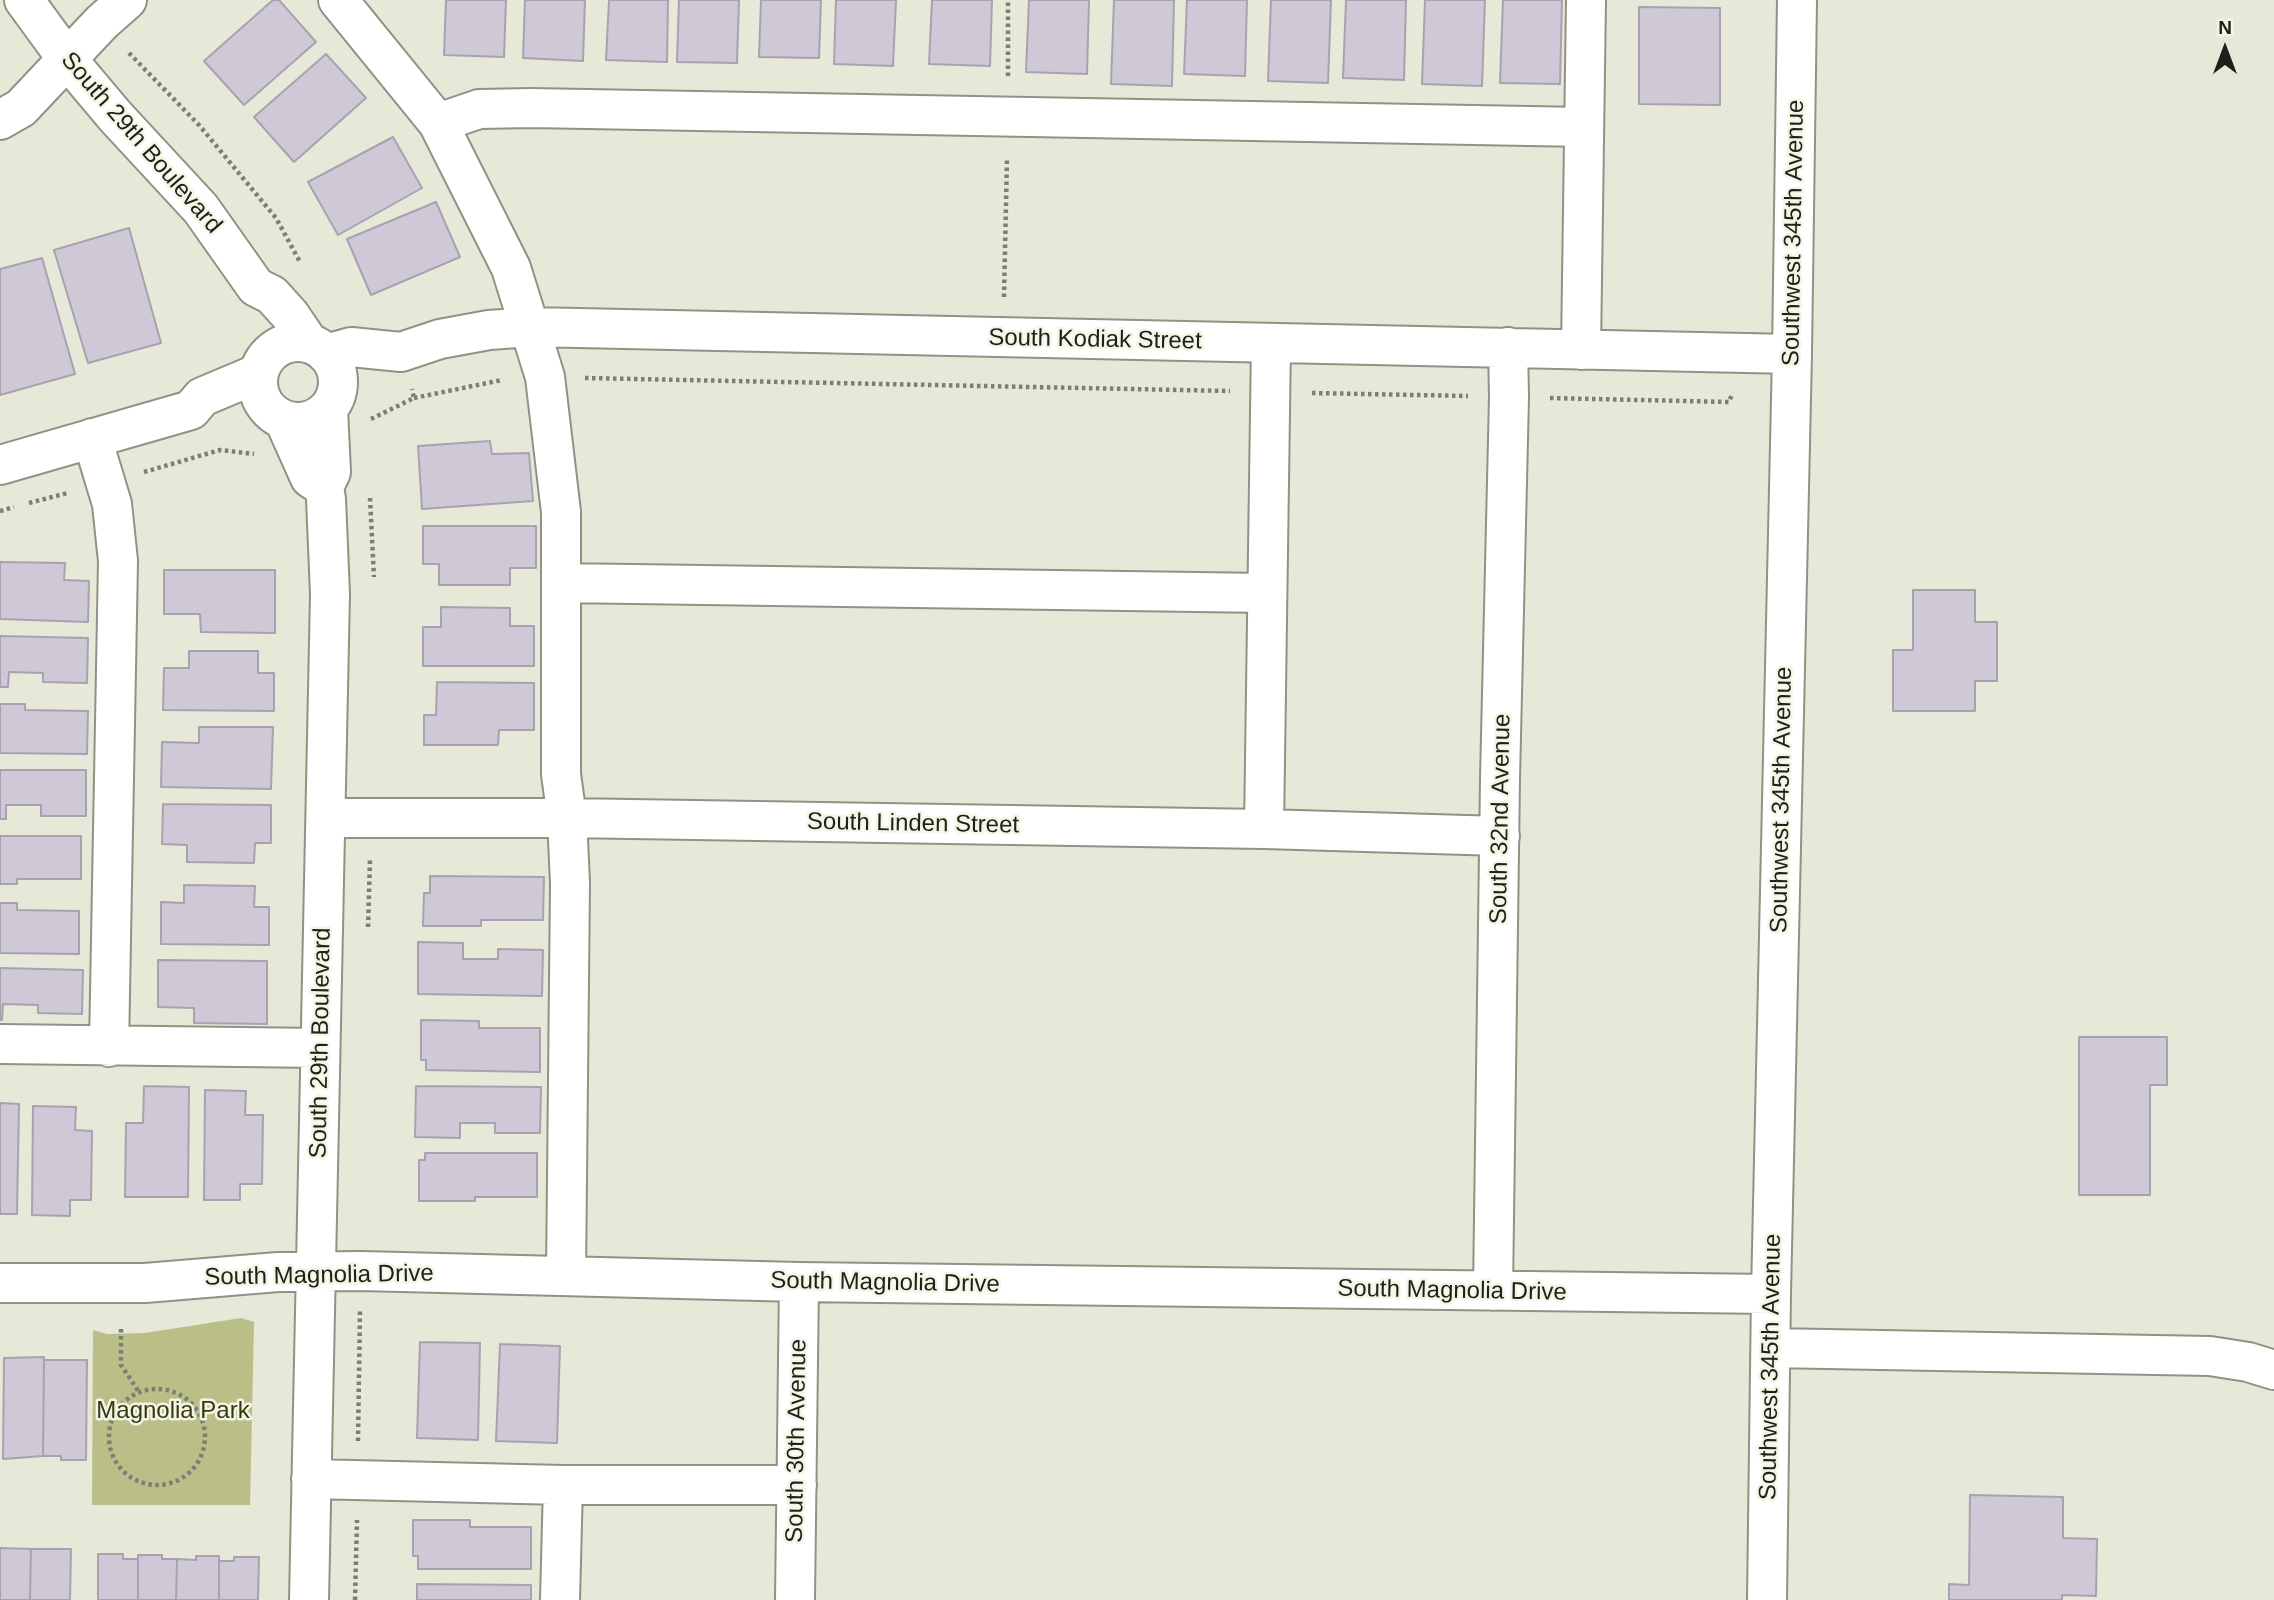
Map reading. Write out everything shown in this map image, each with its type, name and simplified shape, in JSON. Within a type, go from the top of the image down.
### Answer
[{"type":"street","name":"South 29th Boulevard","points":[[24,0],[67,59],[115,116],[201,208],[256,287],[272,295],[317,348]]},
{"type":"street","points":[[0,120],[21,108],[127,0]]},
{"type":"street","points":[[338,0],[438,123],[511,268],[545,377],[561,512],[561,774],[567,818],[570,883],[566,1276]]},
{"type":"street","points":[[1581,350],[1586,0]]},
{"type":"street","name":"Southwest 345th Avenue","points":[[1768,1600],[1771,1294],[1792,354],[1797,0]]},
{"type":"street","points":[[438,123],[479,109],[531,108],[1584,127]]},
{"type":"street","points":[[256,287],[261,366],[258,390],[263,402],[277,415],[310,478],[324,487]]},
{"type":"street","name":"South Kodiak Street","points":[[330,407],[345,393],[388,368],[406,369],[440,339],[489,330],[531,327],[1508,347],[1581,350],[1737,369],[1792,354]]},
{"type":"street","points":[[0,465],[191,410],[202,397],[261,366],[283,344],[296,341],[317,348],[336,368],[339,381],[337,394],[330,407],[311,421],[277,415],[206,417],[191,410]]},
{"type":"street","points":[[1264,829],[1271,343]]},
{"type":"street","name":"South Kodiak Street","points":[[317,348],[351,347],[406,369]]},
{"type":"street","name":"South 32nd Avenue","points":[[1493,1291],[1508,347]]},
{"type":"street","name":"South 29th Boulevard","points":[[309,1600],[330,594],[324,487],[331,472],[330,407]]},
{"type":"street","points":[[92,438],[112,503],[118,561],[109,1047]]},
{"type":"street","points":[[562,583],[1267,593]]},
{"type":"street","name":"South Linden Street","points":[[326,818],[567,818],[1264,829],[1500,836]]},
{"type":"street","points":[[0,1044],[320,1048]]},
{"type":"street","name":"South Magnolia Drive","points":[[0,1283],[145,1283],[316,1271],[799,1282],[1771,1294]]},
{"type":"street","name":"South 30th Avenue","points":[[795,1600],[799,1282]]},
{"type":"street","points":[[1771,1348],[2210,1356],[2248,1362],[2274,1370]]},
{"type":"street","points":[[311,1479],[563,1485],[797,1485]]},
{"type":"street","points":[[561,1600],[563,1485]]},
{"type":"path","points":[[1003,303],[1008,0]]},
{"type":"path","points":[[121,46],[199,125],[276,218],[304,269]]},
{"type":"path","points":[[406,369],[414,398]]},
{"type":"path","points":[[1544,398],[1729,402],[1737,369]]},
{"type":"path","points":[[367,424],[372,418],[414,398],[495,381],[545,377],[1474,396]]},
{"type":"path","points":[[0,511],[220,450],[255,454]]},
{"type":"path","points":[[369,490],[374,588]]},
{"type":"path","points":[[359,1348],[360,1308]]},
{"type":"path","points":[[121,1329],[121,1365],[139,1392]]},
{"type":"path","points":[[155,1389],[171,1391],[185,1398],[197,1410],[205,1441],[200,1457],[191,1470],[179,1479],[164,1484],[148,1484],[127,1474],[113,1456],[109,1441],[115,1412],[125,1400],[139,1392],[155,1389]]},
{"type":"green space","name":"Magnolia Park","points":[[241,1318],[254,1322],[250,1505],[92,1505],[93,1330],[107,1334],[145,1333]]},
{"type":"building","points":[[273,0],[279,0],[316,42],[244,105],[204,61]]},
{"type":"building","points":[[446,0],[506,0],[504,57],[444,55]]},
{"type":"building","points":[[525,0],[585,0],[583,61],[523,58]]},
{"type":"building","points":[[609,0],[668,0],[667,62],[606,60]]},
{"type":"building","points":[[679,0],[739,0],[737,63],[677,62]]},
{"type":"building","points":[[761,0],[821,0],[819,58],[759,57]]},
{"type":"building","points":[[836,0],[896,0],[893,66],[834,64]]},
{"type":"building","points":[[932,0],[992,0],[990,66],[929,64]]},
{"type":"building","points":[[1029,0],[1089,0],[1087,74],[1026,72]]},
{"type":"building","points":[[1114,0],[1174,0],[1172,86],[1111,84]]},
{"type":"building","points":[[1187,0],[1247,0],[1245,76],[1184,74]]},
{"type":"building","points":[[1271,0],[1331,0],[1328,83],[1268,81]]},
{"type":"building","points":[[1346,0],[1406,0],[1404,80],[1343,78]]},
{"type":"building","points":[[1425,0],[1485,0],[1482,86],[1422,84]]},
{"type":"building","points":[[1503,0],[1562,0],[1560,84],[1500,83]]},
{"type":"building","points":[[1639,7],[1720,8],[1720,105],[1639,104]]},
{"type":"building","points":[[326,54],[366,98],[294,162],[254,117]]},
{"type":"building","points":[[393,137],[422,188],[338,235],[308,182]]},
{"type":"building","points":[[436,202],[460,257],[371,295],[347,239]]},
{"type":"building","points":[[129,228],[161,343],[88,363],[54,250]]},
{"type":"building","points":[[42,258],[75,374],[0,395],[0,269]]},
{"type":"building","points":[[490,441],[492,454],[529,453],[533,501],[422,509],[418,446]]},
{"type":"building","points":[[423,526],[536,526],[536,568],[510,568],[510,585],[439,585],[439,564],[423,564]]},
{"type":"building","points":[[0,562],[65,563],[64,580],[89,581],[88,622],[0,619]]},
{"type":"building","points":[[164,570],[275,570],[275,633],[201,632],[200,614],[164,614]]},
{"type":"building","points":[[1913,590],[1975,590],[1975,622],[1997,622],[1997,681],[1975,681],[1975,711],[1893,711],[1893,650],[1913,650]]},
{"type":"building","points":[[441,607],[510,608],[510,626],[534,626],[534,666],[423,666],[423,627],[441,627]]},
{"type":"building","points":[[0,636],[88,638],[87,683],[43,682],[43,673],[9,672],[8,687],[0,687]]},
{"type":"building","points":[[189,651],[258,651],[258,673],[274,673],[274,711],[163,710],[164,668],[189,668]]},
{"type":"building","points":[[437,682],[534,683],[534,730],[499,730],[498,745],[424,745],[424,715],[436,715]]},
{"type":"building","points":[[0,704],[25,704],[25,710],[88,711],[87,754],[0,753]]},
{"type":"building","points":[[199,727],[273,727],[271,789],[161,787],[162,742],[199,743]]},
{"type":"building","points":[[0,770],[86,770],[86,816],[41,816],[41,805],[6,805],[6,819],[0,819]]},
{"type":"building","points":[[163,804],[271,805],[271,843],[255,843],[254,863],[187,862],[187,845],[162,844]]},
{"type":"building","points":[[0,836],[81,836],[81,879],[17,879],[17,884],[0,884]]},
{"type":"building","points":[[430,876],[544,877],[543,920],[481,920],[481,926],[423,926],[424,893],[430,893]]},
{"type":"building","points":[[184,885],[255,886],[254,907],[269,907],[269,945],[161,944],[161,902],[184,903]]},
{"type":"building","points":[[0,903],[17,903],[17,910],[79,911],[79,954],[0,953]]},
{"type":"building","points":[[418,942],[463,943],[463,959],[498,959],[498,949],[543,950],[542,996],[418,994]]},
{"type":"building","points":[[158,960],[267,961],[267,1024],[194,1023],[194,1008],[158,1007]]},
{"type":"building","points":[[0,968],[83,970],[82,1014],[38,1013],[38,1005],[3,1004],[0,1020]]},
{"type":"building","points":[[421,1020],[479,1021],[479,1028],[540,1028],[540,1072],[426,1070],[426,1060],[421,1060]]},
{"type":"building","points":[[2079,1037],[2167,1037],[2167,1085],[2150,1085],[2150,1195],[2079,1195]]},
{"type":"building","points":[[144,1086],[189,1087],[188,1197],[125,1197],[126,1123],[143,1123]]},
{"type":"building","points":[[416,1086],[541,1087],[540,1133],[495,1133],[495,1123],[460,1123],[460,1138],[415,1137]]},
{"type":"building","points":[[205,1090],[246,1091],[245,1115],[263,1115],[262,1184],[240,1184],[240,1200],[204,1200]]},
{"type":"building","points":[[0,1103],[19,1104],[17,1214],[0,1214]]},
{"type":"building","points":[[33,1106],[76,1107],[75,1130],[92,1131],[91,1200],[70,1200],[70,1216],[32,1215]]},
{"type":"building","points":[[425,1153],[537,1153],[537,1197],[475,1197],[475,1201],[419,1201],[419,1160],[425,1160]]},
{"type":"building","points":[[420,1342],[480,1343],[478,1440],[417,1438]]},
{"type":"building","points":[[500,1344],[560,1346],[557,1443],[496,1441]]},
{"type":"building","points":[[44,1357],[43,1456],[3,1459],[4,1358]]},
{"type":"building","points":[[44,1360],[87,1360],[86,1460],[61,1460],[61,1456],[43,1456]]},
{"type":"building","points":[[1970,1495],[2063,1497],[2063,1538],[2097,1539],[2096,1596],[2062,1595],[2062,1600],[1949,1600],[1949,1584],[1969,1585]]},
{"type":"building","points":[[413,1520],[470,1520],[470,1527],[531,1527],[531,1569],[418,1569],[418,1556],[413,1556]]},
{"type":"building","points":[[0,1548],[31,1549],[30,1600],[0,1600]]},
{"type":"building","points":[[31,1549],[71,1549],[70,1600],[30,1600]]},
{"type":"building","points":[[98,1554],[123,1554],[123,1559],[138,1559],[138,1600],[98,1600]]},
{"type":"building","points":[[138,1555],[162,1555],[162,1559],[177,1559],[176,1600],[138,1600]]},
{"type":"building","points":[[196,1556],[219,1556],[219,1600],[176,1600],[177,1559],[196,1560]]},
{"type":"building","points":[[234,1557],[259,1557],[258,1600],[219,1600],[219,1561],[234,1561]]},
{"type":"building","points":[[417,1584],[531,1585],[531,1600],[417,1600]]}]
